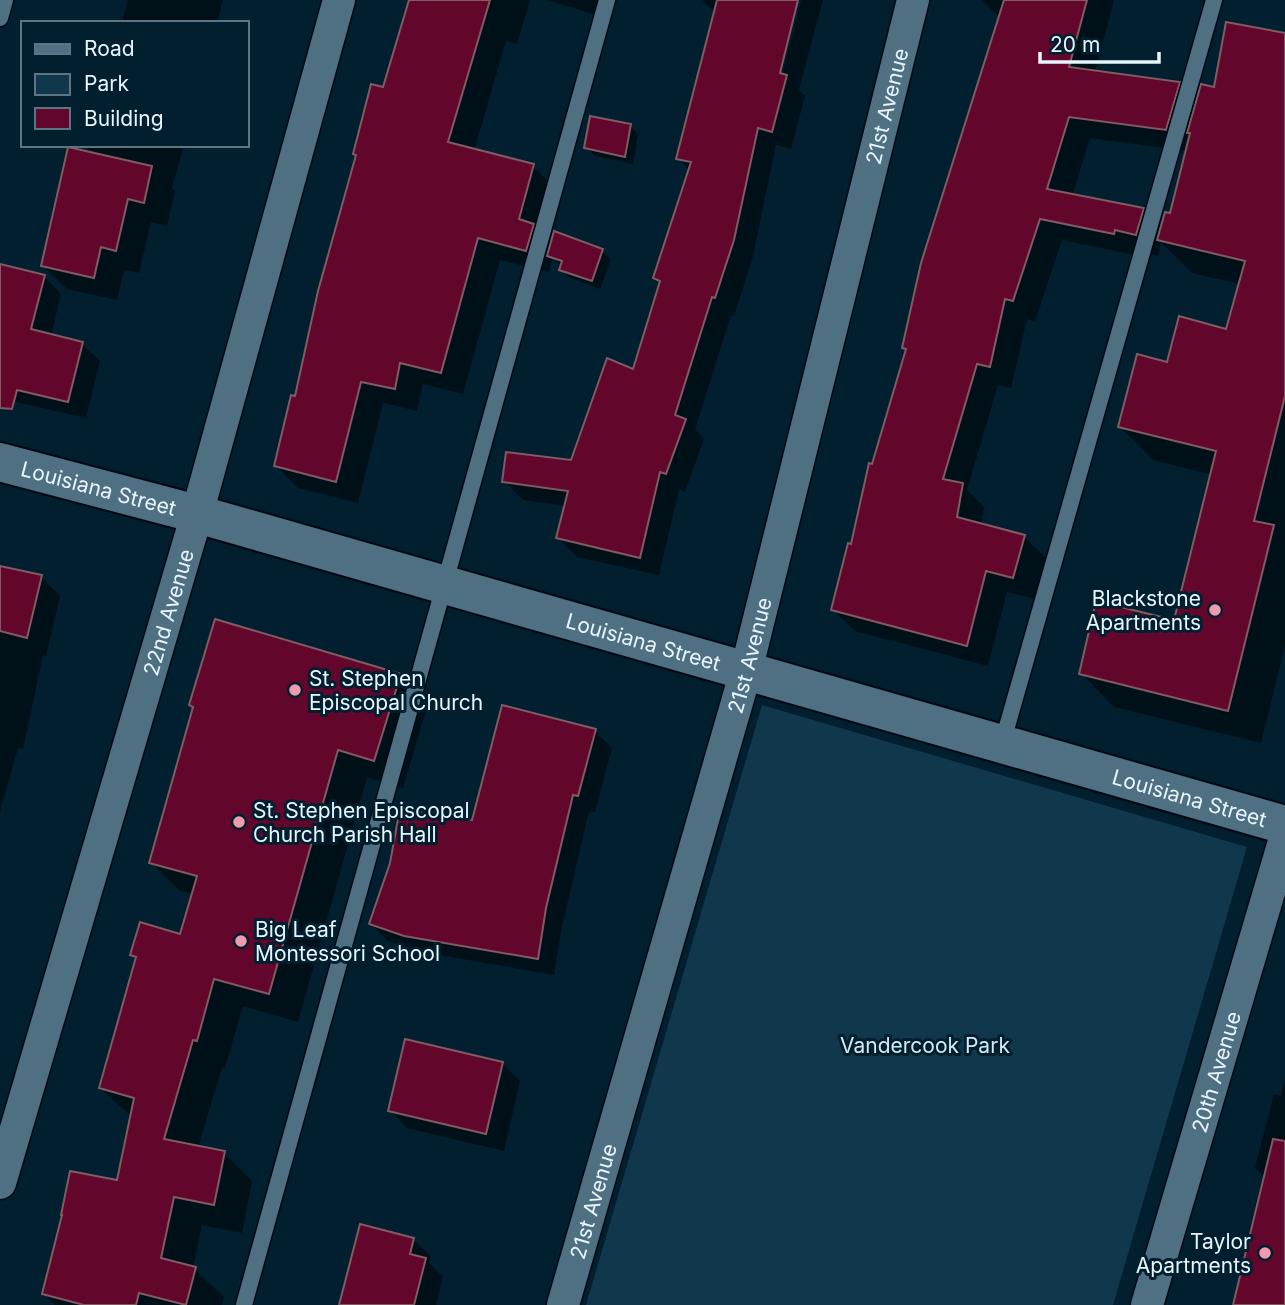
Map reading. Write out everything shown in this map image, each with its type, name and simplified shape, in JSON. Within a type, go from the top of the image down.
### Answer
[{"type":"street","name":"22nd Avenue","points":[[0,1183],[197,513],[339,0]]},
{"type":"street","name":"21st Avenue","points":[[563,1305],[746,671],[913,0]]},
{"type":"street","name":"Louisiana Street","points":[[0,462],[197,513],[1285,825]]},
{"type":"street","name":"20th Avenue","points":[[1147,1305],[1285,838]]},
{"type":"lane","points":[[0,18],[5,0]]},
{"type":"lane","points":[[244,1305],[607,0]]},
{"type":"lane","points":[[1002,744],[1214,0]]},
{"type":"green space","name":"Vandercook Park","points":[[762,705],[1247,847],[1113,1305],[586,1305]]},
{"type":"building","points":[[409,0],[490,0],[448,142],[534,164],[519,219],[534,224],[526,251],[478,238],[441,373],[400,363],[395,389],[361,382],[336,482],[274,466],[291,395],[295,396],[318,291],[356,155],[353,154],[371,84],[383,87]]},
{"type":"building","points":[[717,0],[798,0],[780,73],[787,75],[772,132],[758,128],[734,240],[715,298],[712,297],[675,415],[686,419],[666,474],[660,472],[640,558],[556,538],[568,491],[502,482],[506,452],[571,460],[607,358],[633,369],[660,281],[653,278],[691,162],[676,159]]},
{"type":"building","points":[[1004,0],[1087,0],[1069,67],[1180,82],[1166,130],[1069,117],[1047,189],[1144,208],[1136,235],[1115,230],[1114,234],[1040,219],[1013,301],[1005,299],[990,367],[977,364],[943,479],[963,483],[957,517],[1025,535],[1013,578],[986,571],[967,646],[831,610],[848,543],[851,544],[869,463],[872,464],[906,349],[902,348],[921,263]]},
{"type":"building","points":[[1226,22],[1285,33],[1285,396],[1254,521],[1274,525],[1228,711],[1079,674],[1096,601],[1174,620],[1216,451],[1118,427],[1137,354],[1167,362],[1179,316],[1226,329],[1245,261],[1157,240],[1165,212],[1170,213],[1190,133],[1187,133],[1201,84],[1214,87]]},
{"type":"building","points":[[590,116],[631,124],[625,157],[584,148]]},
{"type":"building","points":[[68,147],[152,166],[144,203],[128,199],[116,251],[101,247],[94,278],[41,266]]},
{"type":"building","points":[[554,231],[603,249],[592,281],[559,270],[562,261],[547,256]]},
{"type":"building","points":[[0,264],[45,275],[31,329],[83,342],[68,402],[17,390],[12,409],[0,408]]},
{"type":"building","points":[[0,566],[42,575],[27,638],[0,631]]},
{"type":"building","points":[[215,619],[401,674],[374,761],[338,750],[269,994],[214,979],[197,1041],[193,1040],[164,1139],[225,1151],[214,1205],[174,1197],[161,1258],[196,1267],[186,1305],[139,1293],[136,1305],[84,1305],[42,1294],[70,1171],[117,1180],[134,1098],[99,1088],[136,957],[130,955],[140,922],[180,934],[197,876],[149,863],[193,707],[189,705]]},
{"type":"building","points":[[502,705],[596,729],[578,796],[573,795],[546,908],[538,959],[404,936],[369,924],[390,863],[400,808],[472,820]]},
{"type":"building","points":[[405,1039],[503,1062],[486,1134],[388,1111]]},
{"type":"building","name":"Taylor Apartments","points":[[1273,1139],[1285,1141],[1285,1305],[1233,1305]]},
{"type":"building","points":[[360,1224],[414,1238],[410,1254],[426,1258],[414,1305],[339,1305]]},
{"type":"place","name":"Blackstone Apartments","points":[[1215,610]]},
{"type":"place","name":"St. Stephen Episcopal Church","points":[[295,690]]},
{"type":"place","name":"St. Stephen Episcopal Church Parish Hall","points":[[239,822]]},
{"type":"place","name":"Big Leaf Montessori School","points":[[241,941]]},
{"type":"place","name":"Taylor Apartments","points":[[1265,1253]]}]
